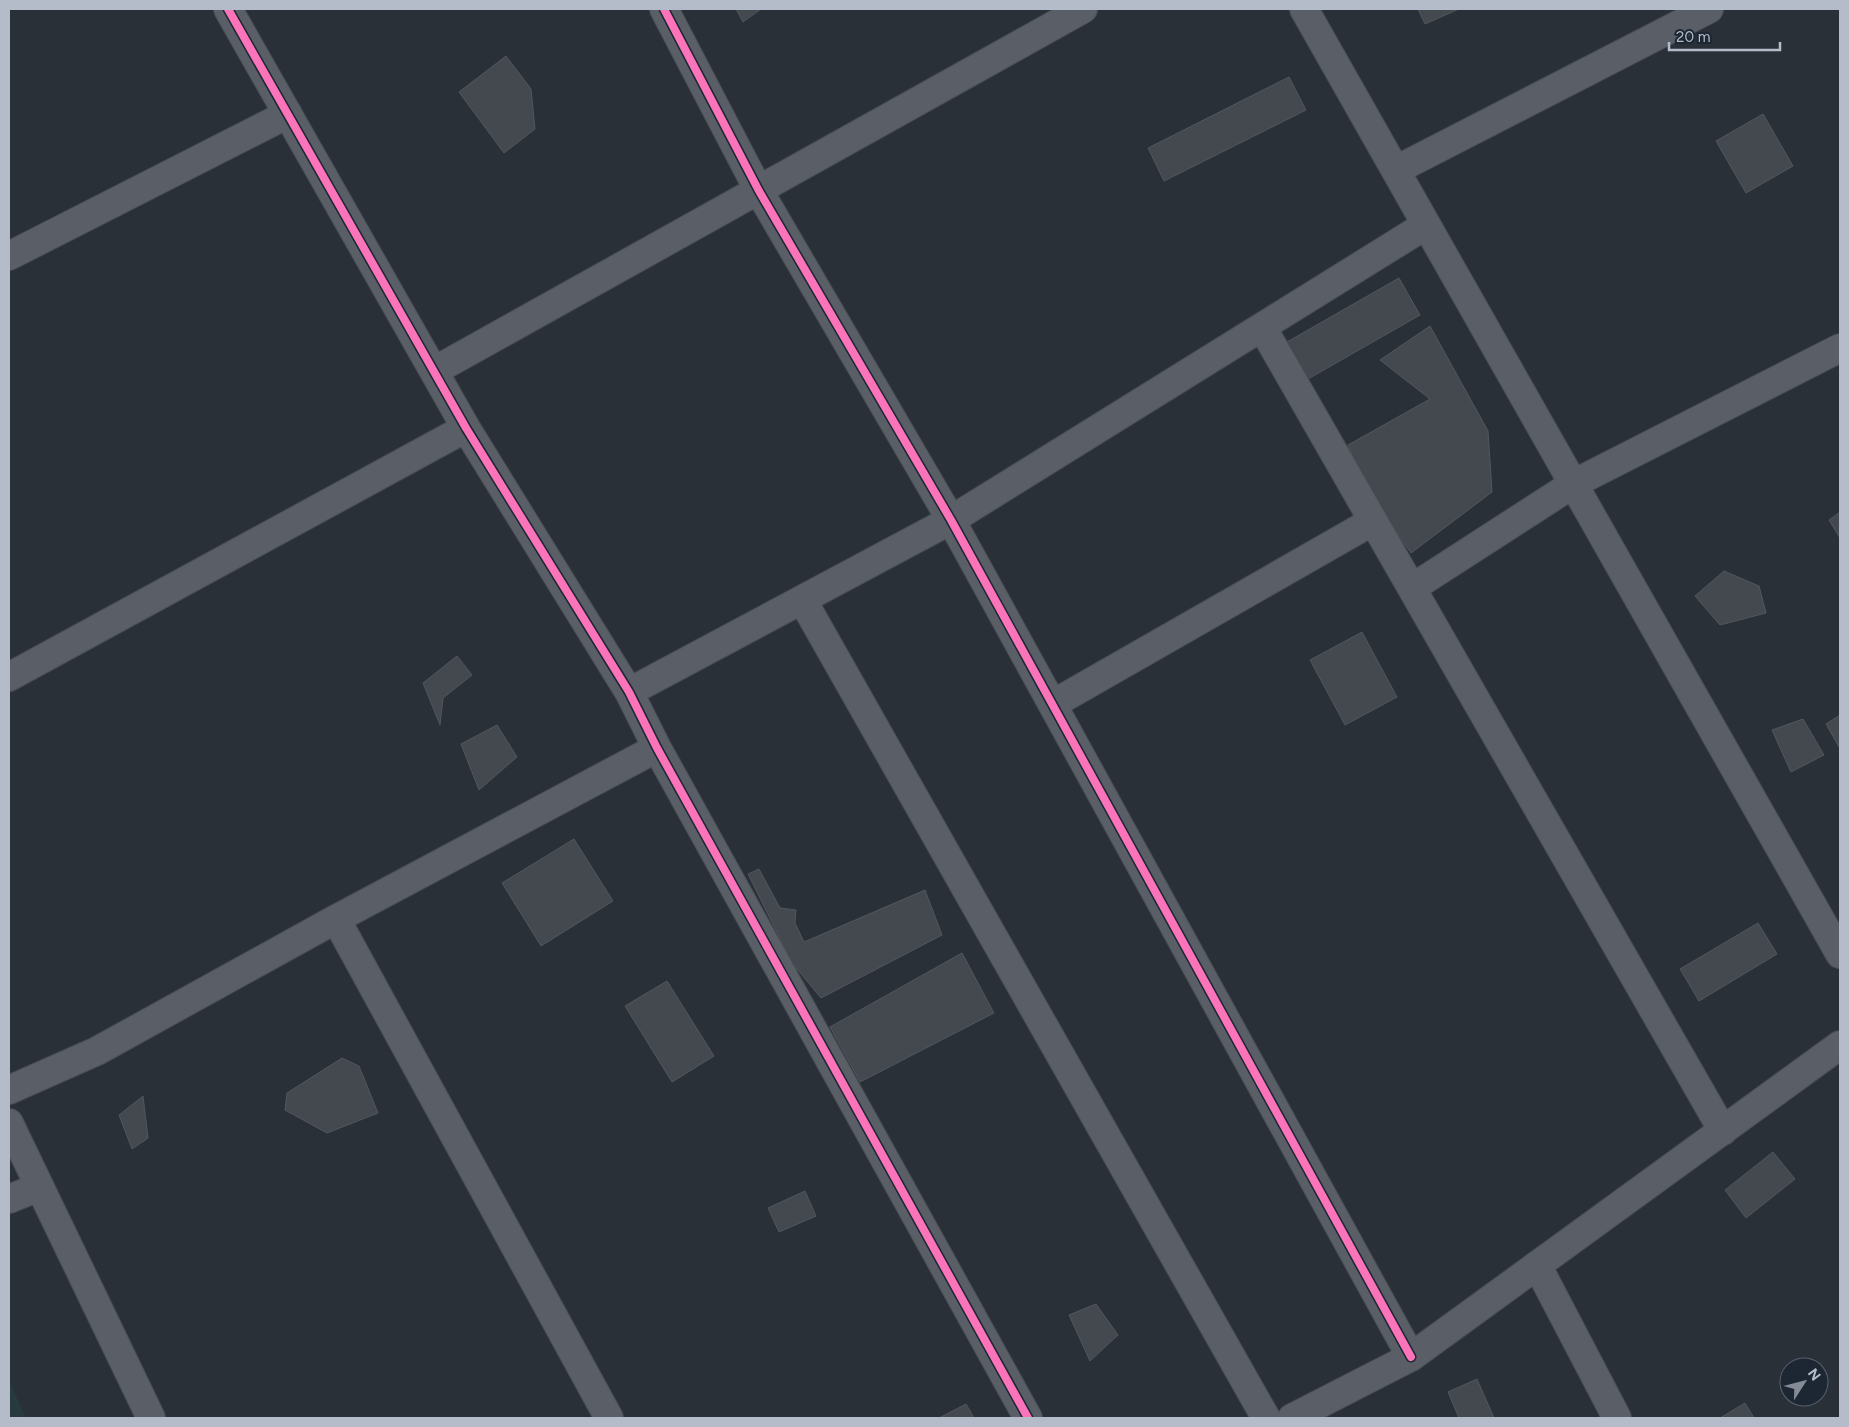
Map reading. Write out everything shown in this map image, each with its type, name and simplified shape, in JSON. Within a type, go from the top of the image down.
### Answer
[{"type":"street","points":[[228,9],[466,428],[630,692],[657,748],[1028,1418]]},
{"type":"street","points":[[664,9],[759,191],[951,520],[1411,1357]]},
{"type":"street","points":[[434,371],[1083,9]]},
{"type":"street","points":[[1304,9],[1840,954]]},
{"type":"street","points":[[1396,170],[1709,9]]},
{"type":"street","points":[[11,251],[288,114]]},
{"type":"street","points":[[630,692],[951,520],[1426,224]]},
{"type":"street","points":[[1262,327],[1723,1131]]},
{"type":"street","points":[[1412,588],[1573,484],[1840,348]]},
{"type":"street","points":[[9,678],[466,428]]},
{"type":"street","points":[[1052,704],[1373,521]]},
{"type":"street","points":[[803,601],[1266,1418]]},
{"type":"street","points":[[9,1090],[96,1051],[336,919],[657,748]]},
{"type":"street","points":[[336,919],[609,1418]]},
{"type":"street","points":[[1292,1418],[1411,1357],[1840,1045]]},
{"type":"street","points":[[9,1123],[151,1418]]},
{"type":"street","points":[[9,1199],[39,1187]]},
{"type":"street","points":[[1537,1265],[1617,1418]]},
{"type":"green space","points":[[9,1380],[26,1418],[9,1418]]},
{"type":"building","points":[[736,9],[761,9],[743,22]]},
{"type":"building","points":[[1418,9],[1459,9],[1425,24]]},
{"type":"building","points":[[506,56],[531,89],[535,129],[504,153],[459,92]]},
{"type":"building","points":[[1289,77],[1306,110],[1164,181],[1148,148]]},
{"type":"building","points":[[1763,114],[1793,166],[1746,193],[1716,141]]},
{"type":"building","points":[[1399,278],[1420,315],[1308,379],[1287,342]]},
{"type":"building","points":[[1430,326],[1488,431],[1492,492],[1411,553],[1373,500],[1348,445],[1430,399],[1380,360]]},
{"type":"building","points":[[1840,512],[1840,538],[1829,520]]},
{"type":"building","points":[[1724,571],[1759,586],[1766,613],[1720,625],[1695,596]]},
{"type":"building","points":[[1362,632],[1397,697],[1345,725],[1310,660]]},
{"type":"building","points":[[457,656],[472,675],[443,698],[440,725],[423,683]]},
{"type":"building","points":[[1840,715],[1840,746],[1839,747],[1826,724]]},
{"type":"building","points":[[1803,719],[1824,755],[1791,772],[1772,730]]},
{"type":"building","points":[[497,725],[517,757],[479,790],[461,744]]},
{"type":"building","points":[[574,839],[613,901],[541,946],[502,883]]},
{"type":"building","points":[[759,869],[780,908],[796,910],[795,923],[804,942],[925,890],[942,935],[821,998],[792,963],[748,874]]},
{"type":"building","points":[[1758,923],[1777,954],[1699,1001],[1680,969]]},
{"type":"building","points":[[962,953],[994,1013],[860,1082],[830,1027]]},
{"type":"building","points":[[667,981],[714,1056],[672,1082],[625,1006]]},
{"type":"building","points":[[342,1058],[359,1066],[378,1113],[327,1133],[285,1110],[287,1093]]},
{"type":"building","points":[[143,1096],[148,1138],[132,1149],[119,1115]]},
{"type":"building","points":[[1773,1152],[1795,1179],[1746,1218],[1725,1190]]},
{"type":"building","points":[[805,1191],[816,1216],[779,1232],[768,1208]]},
{"type":"building","points":[[1096,1304],[1118,1335],[1090,1361],[1069,1315]]},
{"type":"building","points":[[1477,1379],[1494,1418],[1459,1418],[1448,1392]]},
{"type":"building","points":[[1745,1403],[1754,1418],[1720,1418]]},
{"type":"building","points":[[966,1404],[974,1418],[939,1418]]},
{"type":"cycle path","points":[[228,9],[466,428],[629,692],[657,748],[1028,1418]]},
{"type":"cycle path","points":[[664,9],[759,191],[951,520],[1411,1357]]}]
